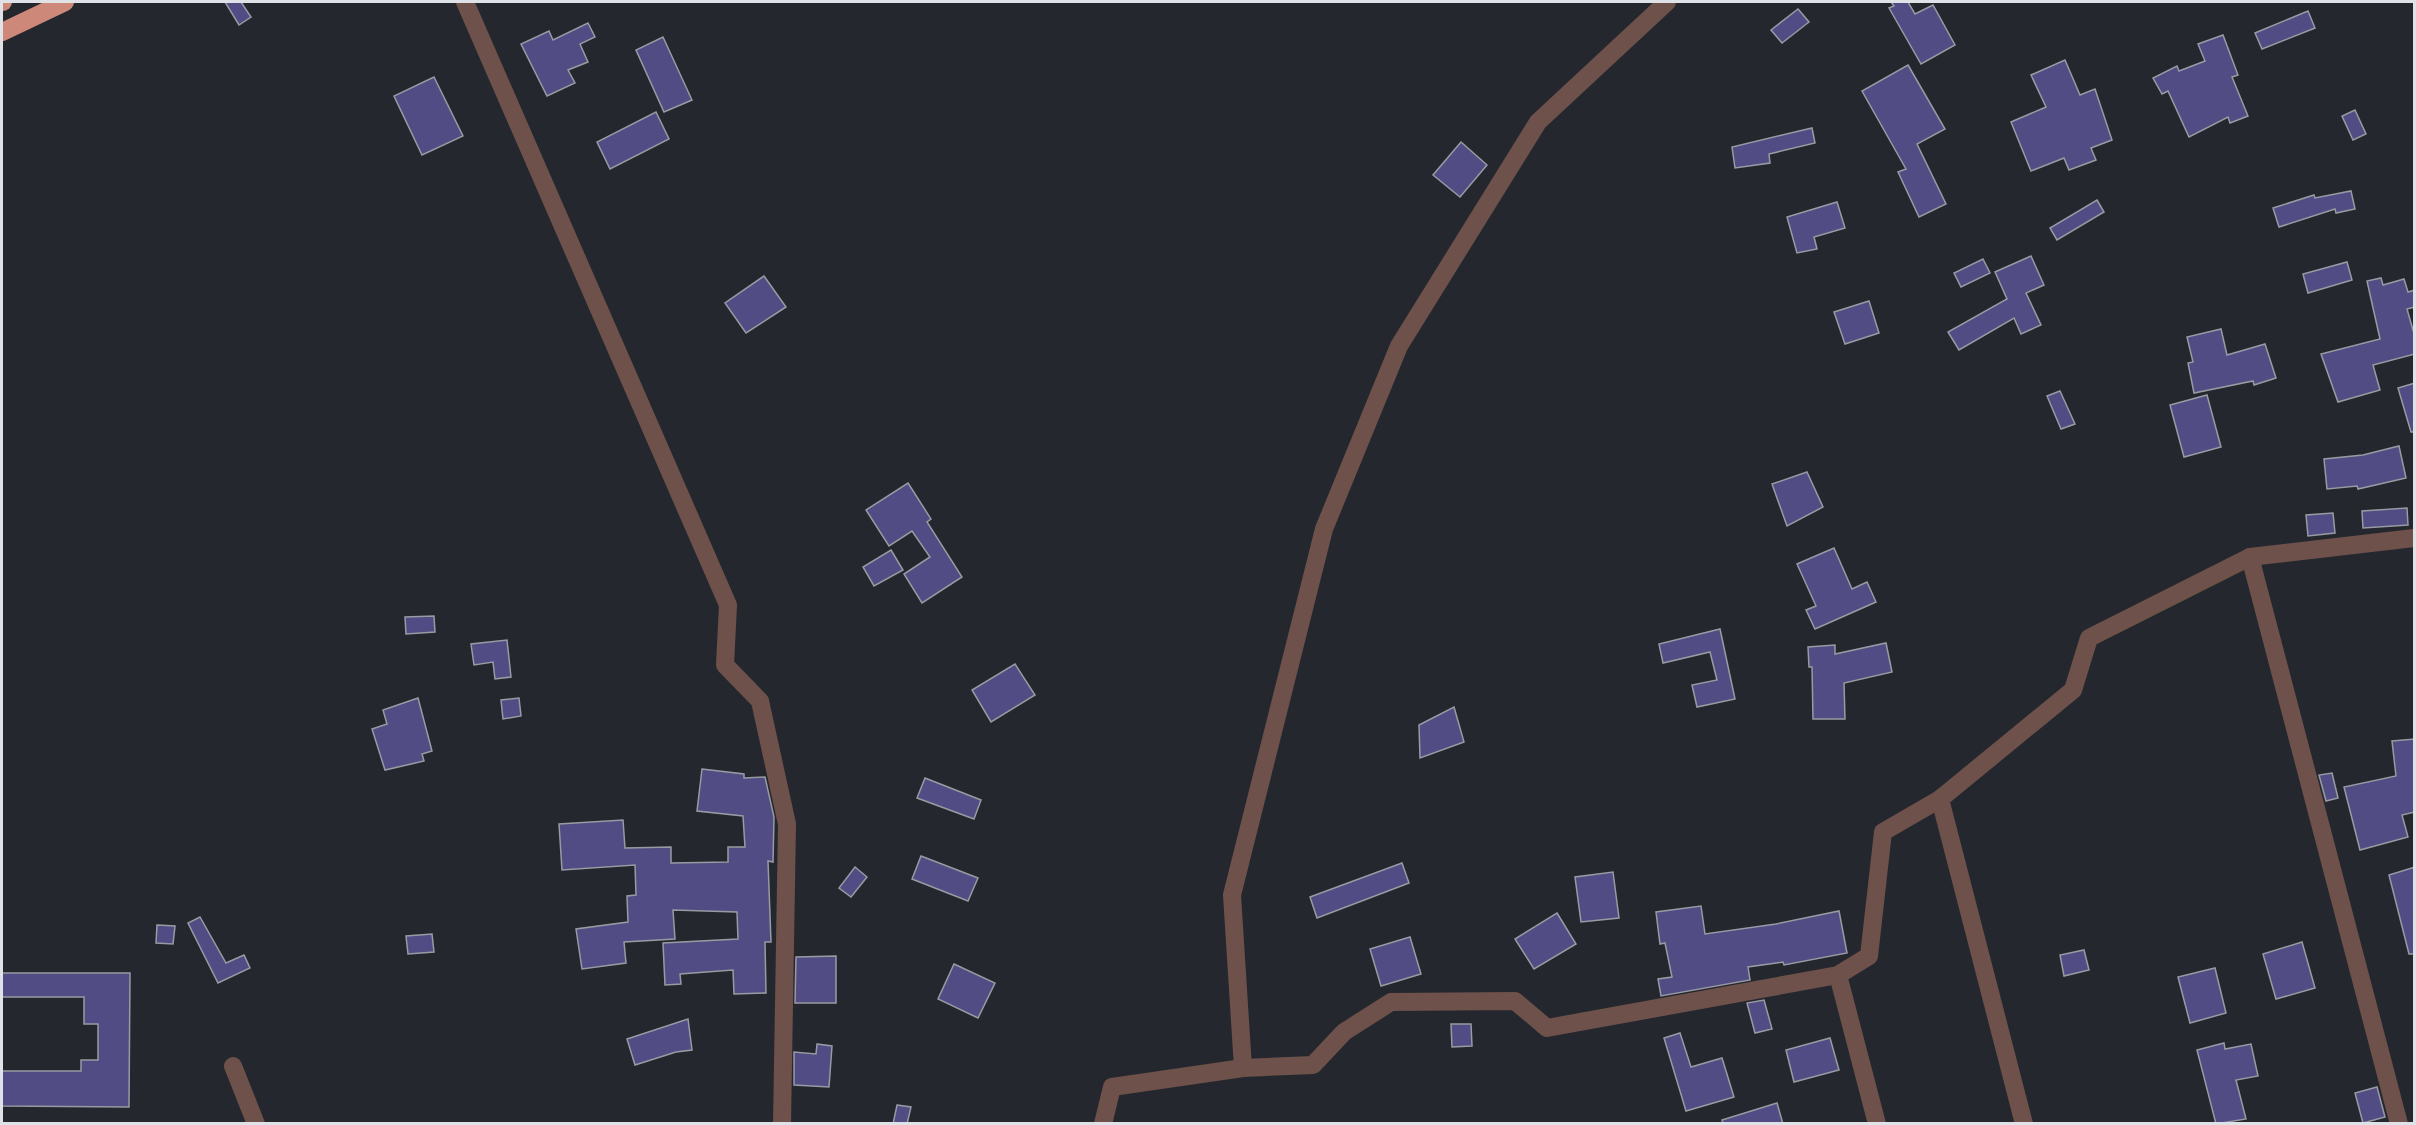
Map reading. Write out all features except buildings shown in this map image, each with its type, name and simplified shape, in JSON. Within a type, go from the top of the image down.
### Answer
[{"type":"highway","points":[[2,32],[65,2]]},
{"type":"street","points":[[465,2],[728,605],[725,665],[760,701],[787,824],[782,1124]]},
{"type":"street","points":[[1243,1068],[1232,896],[1324,529],[1399,346],[1538,122],[1667,2]]},
{"type":"street","points":[[1104,1124],[1112,1087],[1243,1068],[1313,1065],[1344,1032],[1391,1002],[1515,1001],[1547,1028],[1838,975],[1869,956],[1883,832],[1940,799],[2073,690],[2089,639],[2250,557],[2415,538]]},
{"type":"street","points":[[2250,557],[2399,1124]]},
{"type":"street","points":[[1940,799],[2025,1124]]},
{"type":"street","points":[[1838,975],[1877,1124]]},
{"type":"street","points":[[233,1066],[256,1124]]}]
